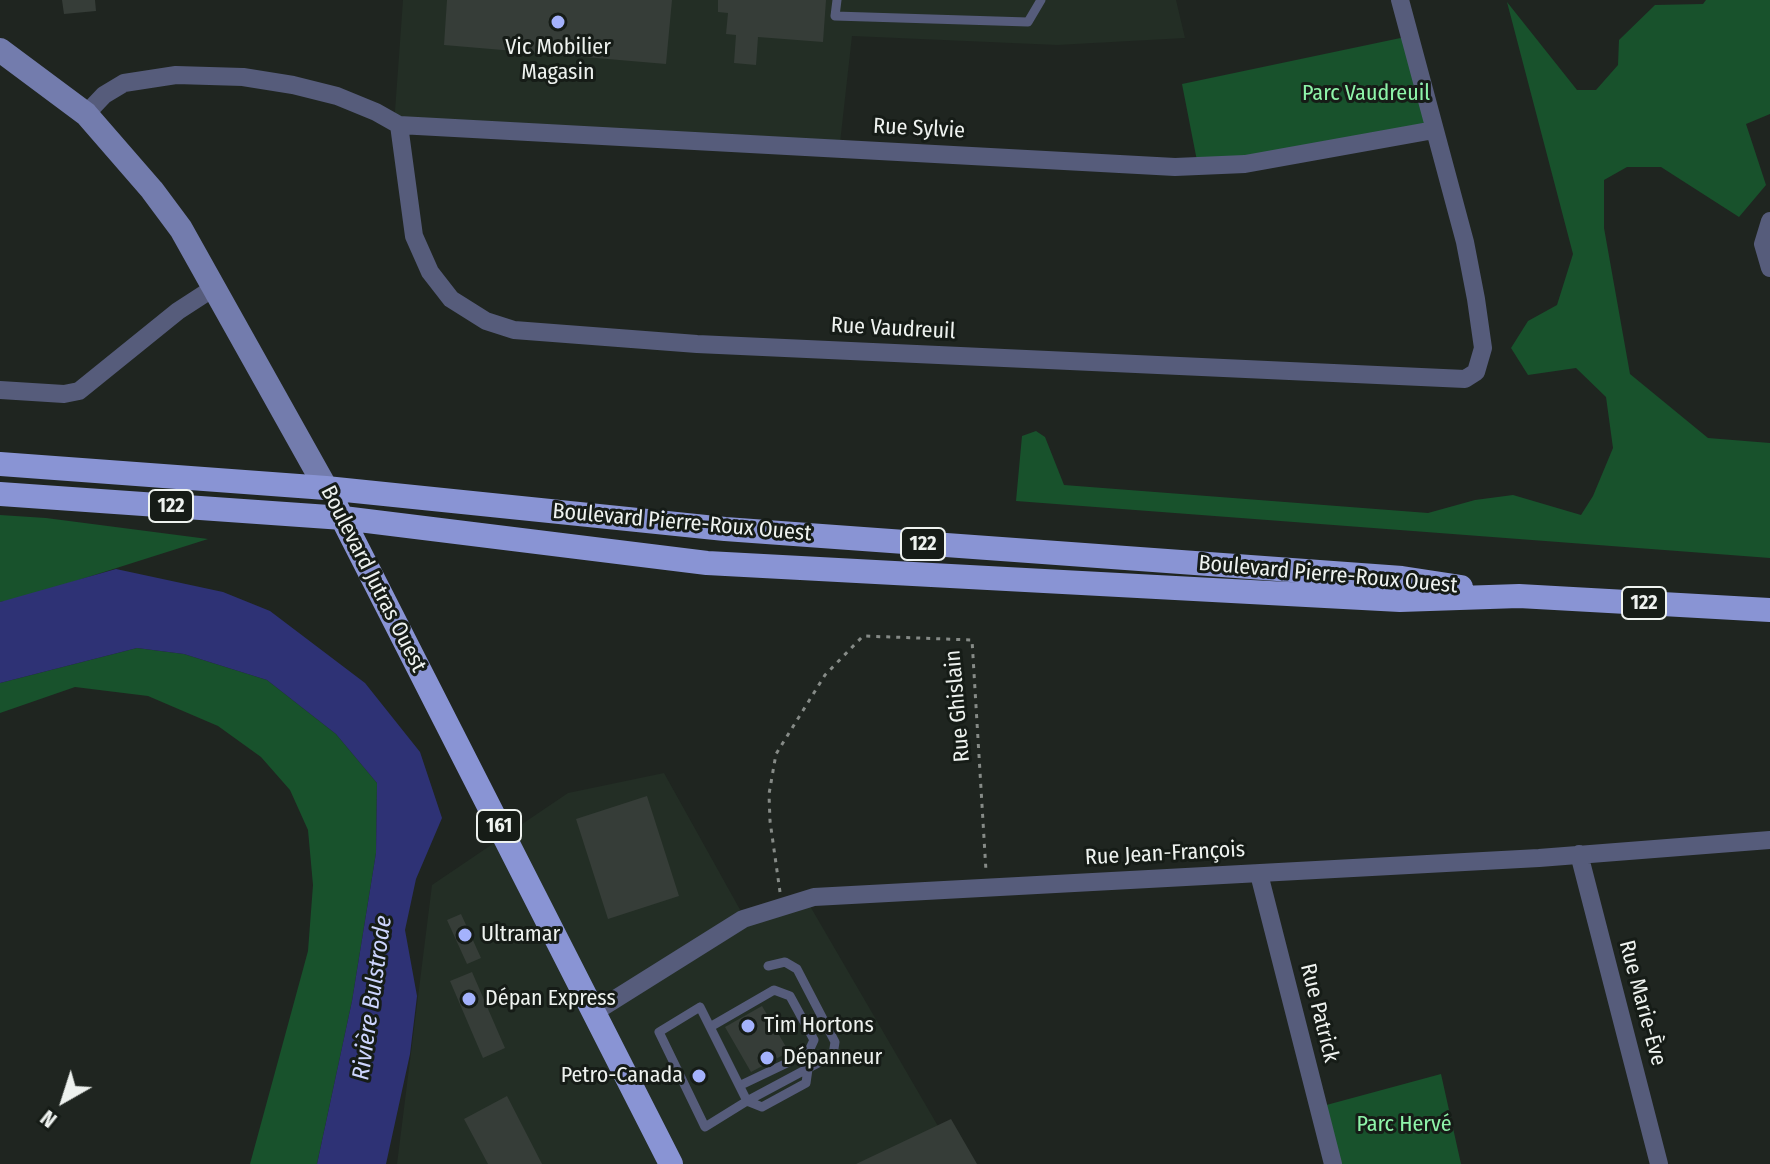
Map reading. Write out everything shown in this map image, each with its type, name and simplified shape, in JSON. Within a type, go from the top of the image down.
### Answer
[{"type":"main road","name":"Boulevard Jutras Ouest","points":[[0,50],[86,114],[152,190],[181,229],[343,518],[671,1164]]},
{"type":"main road","name":"Boulevard Pierre-Roux Ouest","points":[[0,464],[326,488],[725,529],[1402,578],[1519,596]]},
{"type":"main road","name":"Boulevard Pierre-Roux Ouest","points":[[0,494],[343,518],[707,563],[1400,600],[1519,596]]},
{"type":"main road","name":"122","points":[[1519,596],[1770,610]]},
{"type":"street","name":"Rue Vaudreuil","points":[[399,125],[414,236],[430,272],[451,299],[486,321],[514,330],[697,344],[1454,381],[1476,372],[1483,348],[1465,242],[1400,0]]},
{"type":"street","points":[[86,114],[104,95],[124,83],[143,77],[190,75],[243,77],[293,85],[337,96],[399,125]]},
{"type":"street","name":"Rue Sylvie","points":[[399,125],[1175,167],[1245,164],[1434,130]]},
{"type":"street","points":[[1770,221],[1763,244],[1770,268]]},
{"type":"street","points":[[0,390],[64,394],[79,391],[178,311],[215,287]]},
{"type":"street","name":"Rue Jean-François","points":[[593,1013],[743,919],[814,897],[1259,874],[1770,840]]},
{"type":"street","name":"Rue Marie-Ève","points":[[1579,854],[1659,1164]]},
{"type":"street","name":"Rue Patrick","points":[[1259,874],[1333,1164]]},
{"type":"lane","points":[[837,0],[835,16],[1028,22],[1041,0]]},
{"type":"lane","points":[[747,1101],[700,1007],[659,1032],[705,1127],[833,1055],[835,1042],[797,969],[785,962],[768,966]]},
{"type":"lane","points":[[710,1027],[774,990],[790,996],[814,1040],[808,1053],[741,1085]]},
{"type":"path","name":"Rue Ghislain","points":[[782,906],[770,821],[769,794],[776,754],[825,675],[863,636],[972,640],[987,887]]},
{"type":"shaded area","points":[[403,0],[1176,0],[1185,38],[1057,45],[852,36],[840,143],[394,125]]},
{"type":"shaded area","points":[[664,773],[748,924],[810,906],[960,1164],[397,1164],[432,885],[568,793]]},
{"type":"green space","points":[[1706,0],[1770,0],[1770,114],[1746,124],[1766,185],[1739,217],[1661,167],[1627,167],[1604,180],[1604,228],[1630,374],[1708,438],[1770,443],[1770,558],[1016,501],[1022,436],[1036,431],[1045,437],[1064,485],[1428,513],[1475,500],[1513,495],[1581,515],[1593,496],[1613,448],[1606,397],[1576,368],[1528,375],[1511,348],[1528,321],[1557,305],[1573,254],[1507,2],[1577,90],[1596,90],[1618,65],[1619,40],[1655,5],[1703,4]]},
{"type":"green space","name":"Parc Vaudreuil","points":[[1410,36],[1434,130],[1198,166],[1182,84]]},
{"type":"green space","points":[[0,515],[208,539],[22,598],[0,602]]},
{"type":"green space","points":[[137,648],[184,654],[267,680],[336,734],[377,783],[376,853],[352,1001],[317,1164],[250,1164],[308,951],[313,885],[308,830],[290,790],[261,757],[218,726],[148,696],[75,687],[0,713],[0,683]]},
{"type":"green space","name":"Parc Hervé","points":[[1441,1074],[1461,1164],[1333,1164],[1319,1107]]},
{"type":"water","name":"Rivière Bulstrode","points":[[116,569],[223,592],[270,611],[365,683],[420,752],[442,818],[416,879],[405,930],[417,996],[410,1054],[386,1164],[317,1164],[352,1001],[376,853],[377,783],[336,734],[267,680],[184,654],[137,648],[0,683],[0,602]]},
{"type":"building","points":[[62,0],[95,0],[96,11],[64,14]]},
{"type":"building","name":"Vic Mobilier Magasin","points":[[447,0],[672,0],[666,64],[444,45]]},
{"type":"building","points":[[718,0],[826,0],[823,42],[758,37],[756,65],[734,63],[736,35],[726,34],[728,13],[718,12]]},
{"type":"building","points":[[647,796],[679,896],[608,919],[576,819]]},
{"type":"building","points":[[461,914],[481,958],[467,964],[447,920]]},
{"type":"building","points":[[472,972],[505,1048],[483,1058],[450,981]]},
{"type":"building","points":[[762,1006],[789,1052],[751,1072],[725,1027]]},
{"type":"building","points":[[507,1096],[542,1164],[488,1164],[464,1119]]},
{"type":"building","points":[[951,1119],[977,1164],[856,1164]]},
{"type":"place","name":"Vic Mobilier Magasin","points":[[558,22]]},
{"type":"place","name":"Ultramar","points":[[465,935]]},
{"type":"place","name":"Dépan Express","points":[[469,999]]},
{"type":"place","name":"Tim Hortons","points":[[748,1026]]},
{"type":"place","name":"Dépanneur","points":[[767,1058]]},
{"type":"place","name":"Petro-Canada","points":[[699,1076]]}]
